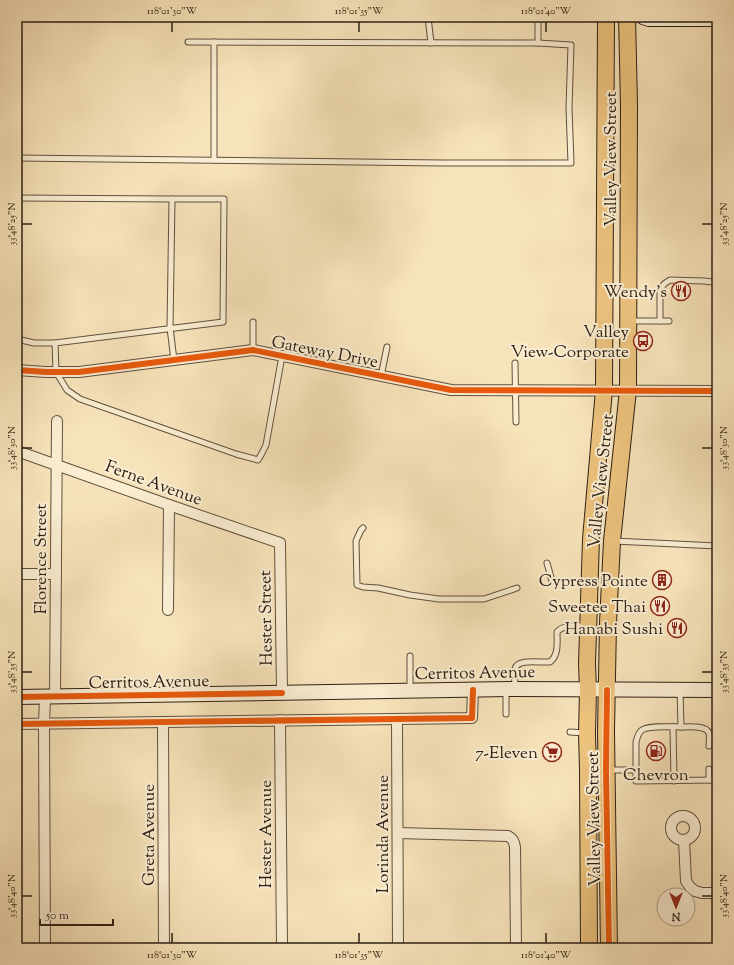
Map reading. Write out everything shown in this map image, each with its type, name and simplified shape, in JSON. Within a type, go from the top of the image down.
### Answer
[{"type":"main road","name":"Valley View Street","points":[[589,948],[587,664],[591,539],[604,390],[606,17]]},
{"type":"main road","name":"Valley View Street","points":[[609,948],[606,770],[608,623],[612,541],[628,390],[629,105],[627,17]]},
{"type":"main road","points":[[642,17],[649,19],[717,19]]},
{"type":"main road","name":"Cerritos Avenue","points":[[17,697],[473,690],[717,690]]},
{"type":"street","name":"Gateway Drive","points":[[17,370],[79,372],[253,350],[451,390],[717,391]]},
{"type":"street","name":"Florence Street","points":[[46,948],[44,724],[50,697],[56,574],[56,421]]},
{"type":"street","name":"Ferne Avenue","points":[[17,451],[280,543]]},
{"type":"street","points":[[168,505],[168,610]]},
{"type":"street","name":"Hester Street","points":[[280,543],[282,693]]},
{"type":"street","points":[[17,573],[56,574]]},
{"type":"street","points":[[17,724],[472,718],[473,690]]},
{"type":"street","name":"Lorinda Avenue","points":[[397,719],[398,948]]},
{"type":"street","name":"Hester Avenue","points":[[280,720],[282,948]]},
{"type":"street","name":"Greta Avenue","points":[[163,722],[164,948]]},
{"type":"street","points":[[398,833],[508,836],[512,838],[515,847],[516,948]]},
{"type":"street","points":[[684,840],[686,881],[695,891],[702,893],[717,893]]},
{"type":"lane","points":[[428,17],[431,43]]},
{"type":"lane","points":[[538,17],[538,43]]},
{"type":"lane","points":[[17,158],[571,163],[569,108],[570,45],[538,43],[188,42]]},
{"type":"lane","points":[[214,42],[214,160]]},
{"type":"lane","points":[[17,198],[224,199],[223,322],[55,343],[34,343],[17,339]]},
{"type":"lane","points":[[172,199],[170,328],[174,360]]},
{"type":"lane","points":[[660,321],[660,291],[664,284],[670,280],[704,281],[713,282],[717,285]]},
{"type":"lane","points":[[629,321],[669,321]]},
{"type":"lane","points":[[253,322],[253,350]]},
{"type":"lane","points":[[55,343],[56,372],[67,390],[80,399],[236,454],[258,460],[266,445],[282,356]]},
{"type":"lane","points":[[381,376],[386,347]]},
{"type":"lane","points":[[515,363],[516,422]]},
{"type":"lane","points":[[363,528],[360,530],[356,541],[357,585],[439,599],[484,600],[517,588]]},
{"type":"lane","points":[[612,541],[717,546]]},
{"type":"lane","points":[[547,563],[552,581]]},
{"type":"lane","points":[[506,714],[510,690],[517,664],[522,662],[550,662],[556,654],[557,632],[560,628],[567,626],[588,626]]},
{"type":"lane","points":[[410,656],[410,691]]},
{"type":"lane","points":[[680,690],[681,727]]},
{"type":"lane","points":[[709,746],[709,733],[707,730],[699,727],[652,727],[641,730],[636,742],[636,781],[717,780]]},
{"type":"lane","points":[[673,727],[674,781]]},
{"type":"lane","points":[[570,732],[587,733]]},
{"type":"lane","points":[[709,768],[709,780]]},
{"type":"lane","points":[[606,770],[636,770]]},
{"type":"cycle path","points":[[17,370],[79,372],[253,350],[451,390],[717,391]]},
{"type":"cycle path","points":[[17,724],[472,718],[473,690]]},
{"type":"cycle path","points":[[607,690],[606,770],[609,948]]},
{"type":"cycle path","points":[[17,697],[282,693]]},
{"type":"place","name":"Wendy's","points":[[681,291]]},
{"type":"place","name":"Valley View-Corporate","points":[[643,341]]},
{"type":"place","name":"Cypress Pointe","points":[[662,580]]},
{"type":"place","name":"Sweetee Thai","points":[[660,606]]},
{"type":"place","name":"Hanabi Sushi","points":[[677,628]]},
{"type":"place","name":"Chevron","points":[[656,751]]},
{"type":"place","name":"7-Eleven","points":[[552,752]]}]
